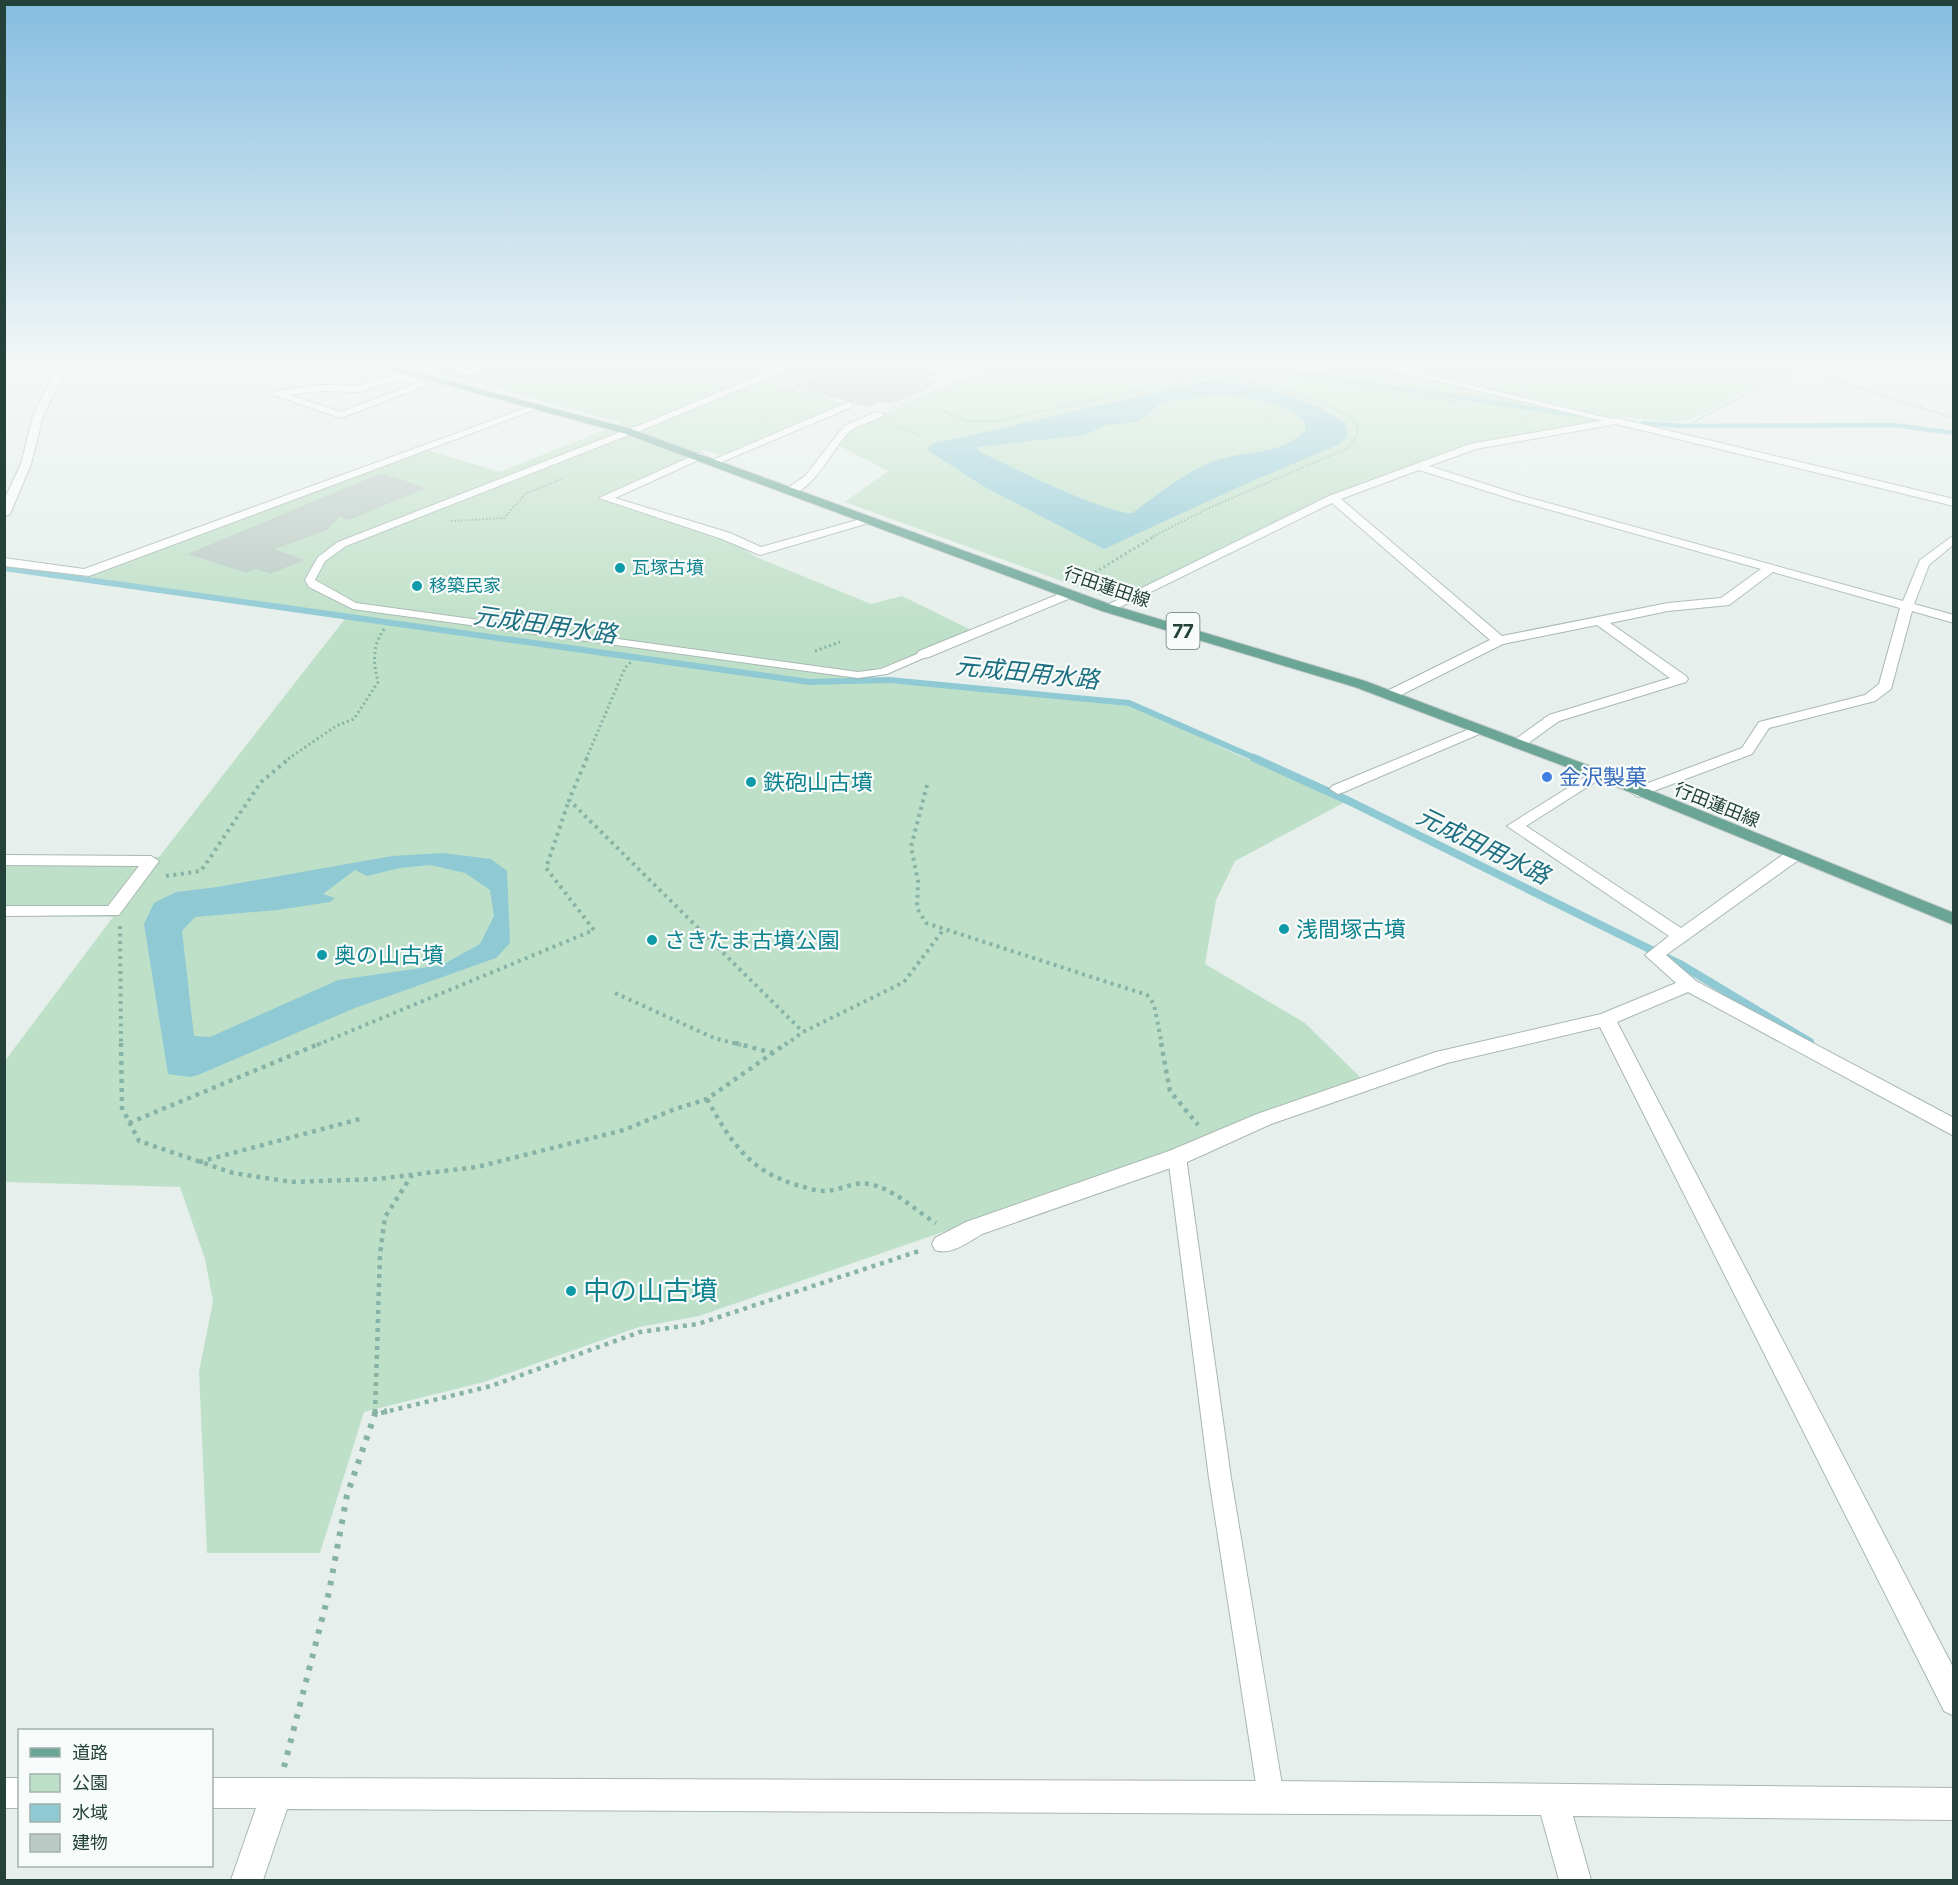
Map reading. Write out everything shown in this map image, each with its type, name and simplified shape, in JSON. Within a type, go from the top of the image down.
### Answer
[{"type":"main road","name":"行田蓮田線","points":[[689,452],[1107,608],[1390,695],[1598,774],[1953,920]]},
{"type":"street","points":[[4,514],[29,452]]},
{"type":"street","points":[[4,562],[85,573],[415,452]]},
{"type":"street","points":[[713,462],[736,452]]},
{"type":"street","points":[[790,491],[809,478],[829,452]]},
{"type":"street","points":[[1107,608],[1333,498],[1459,452]]},
{"type":"street","points":[[1743,452],[1953,503]]},
{"type":"street","points":[[699,456],[605,498],[726,536],[760,551],[868,520]]},
{"type":"street","points":[[1421,467],[1519,498],[1953,619]]},
{"type":"street","points":[[1333,498],[1499,641]]},
{"type":"street","points":[[1638,792],[1747,751],[1764,725],[1870,698],[1886,686],[1906,606],[1924,563],[1953,538]]},
{"type":"street","points":[[1390,695],[1499,641],[1668,607],[1724,602],[1771,568]]},
{"type":"street","points":[[924,654],[1069,594]]},
{"type":"street","points":[[1518,744],[1554,718],[1681,679],[1599,621]]},
{"type":"street","points":[[1338,789],[1479,729]]},
{"type":"street","points":[[1598,774],[1515,826],[1681,936]]},
{"type":"street","points":[[1794,855],[1659,952],[1689,985],[1953,1128]]},
{"type":"street","points":[[4,860],[151,861],[113,911],[4,911]]},
{"type":"street","points":[[943,1244],[974,1228],[1177,1157],[1264,1119],[1443,1057],[1606,1018],[1689,985]]},
{"type":"street","points":[[1606,1018],[1953,1701]]},
{"type":"street","points":[[213,1793],[1271,1797],[1953,1804]]},
{"type":"street","points":[[247,1881],[277,1793]]},
{"type":"street","points":[[1553,1801],[1575,1881]]},
{"type":"lane","points":[[576,452],[342,544],[326,554],[314,568],[310,580],[313,585],[353,606],[858,675],[883,672],[924,654]]},
{"type":"lane","points":[[1177,1157],[1220,1478],[1271,1797]]},
{"type":"path","points":[[1081,581],[1116,556],[1170,527],[1339,452]]},
{"type":"path","points":[[405,519],[472,522],[504,518],[525,494],[568,477]]},
{"type":"path","points":[[163,876],[201,872],[261,782],[281,764],[336,726],[354,719],[378,682],[373,664],[377,637],[386,627]]},
{"type":"path","points":[[129,1123],[594,930],[546,868],[569,800],[625,668],[632,661]]},
{"type":"path","points":[[927,785],[911,847],[918,881],[917,908],[926,923],[1146,995],[1154,1004],[1170,1091],[1212,1142]]},
{"type":"path","points":[[569,800],[803,1032]]},
{"type":"path","points":[[120,917],[122,1108],[139,1141],[233,1173],[291,1182],[376,1179],[477,1167],[624,1130],[708,1100],[803,1032],[904,982],[944,929]]},
{"type":"path","points":[[615,993],[714,1038],[774,1053]]},
{"type":"path","points":[[708,1100],[730,1141],[752,1162],[779,1181],[823,1191],[867,1183],[888,1189],[921,1215],[937,1224],[974,1228]]},
{"type":"path","points":[[198,1162],[360,1119]]},
{"type":"path","points":[[277,1793],[329,1592],[347,1495],[375,1414],[380,1254],[385,1217],[412,1174]]},
{"type":"path","points":[[375,1414],[491,1386],[640,1332],[698,1324],[943,1244]]},
{"type":"green space","name":"さきたま古墳公園","points":[[421,452],[433,452],[500,472],[550,452],[700,452],[596,498],[726,538],[756,557],[871,604],[902,596],[973,631],[875,670],[874,682],[1058,696],[1127,705],[1148,712],[1345,802],[1235,861],[1216,900],[1205,964],[1305,1023],[1362,1079],[1272,1109],[1152,1160],[699,1316],[639,1327],[484,1382],[364,1412],[320,1553],[207,1553],[199,1372],[213,1301],[205,1259],[180,1187],[5,1182],[4,1062],[113,917],[5,916],[5,857],[159,857],[348,615],[88,577]]},
{"type":"green space","name":"さきたま古墳公園","points":[[710,452],[727,452],[720,455]]},
{"type":"green space","points":[[851,452],[1450,452],[1328,496],[1125,596],[1111,599],[845,502],[888,471]]},
{"type":"water","points":[[930,452],[981,452],[1080,498],[1101,506],[1132,513],[1193,471],[1227,457],[1256,452],[1321,452],[1104,549],[983,486]]},
{"type":"water","points":[[443,853],[491,859],[507,871],[510,943],[496,958],[355,1008],[198,1075],[190,1077],[168,1074],[144,924],[154,903],[176,892],[217,887],[392,856]],"holes":[[[430,865],[465,873],[490,890],[494,916],[480,944],[442,965],[338,980],[210,1037],[194,1036],[182,931],[195,917],[277,910],[330,902],[335,898],[323,894],[355,870],[367,876],[400,868]]]},
{"type":"building","points":[[381,474],[424,488],[349,519],[339,516],[327,529],[272,549],[302,560],[270,573],[256,568],[246,572],[190,554]]},
{"type":"waterway","name":"元成田用水路","points":[[4,568],[809,682],[889,680],[1129,703],[1257,759]]},
{"type":"waterway","name":"元成田用水路","points":[[1254,758],[1349,801],[1680,964],[1810,1042]]},
{"type":"place","name":"瓦塚古墳","points":[[620,568]]},
{"type":"place","name":"移築民家","points":[[417,586]]},
{"type":"place","name":"金沢製菓","points":[[1547,777]]},
{"type":"place","name":"鉄砲山古墳","points":[[751,782]]},
{"type":"place","name":"浅間塚古墳","points":[[1284,929]]},
{"type":"place","name":"さきたま古墳公園","points":[[652,940]]},
{"type":"place","name":"奥の山古墳","points":[[322,955]]},
{"type":"place","name":"中の山古墳","points":[[571,1291]]}]
